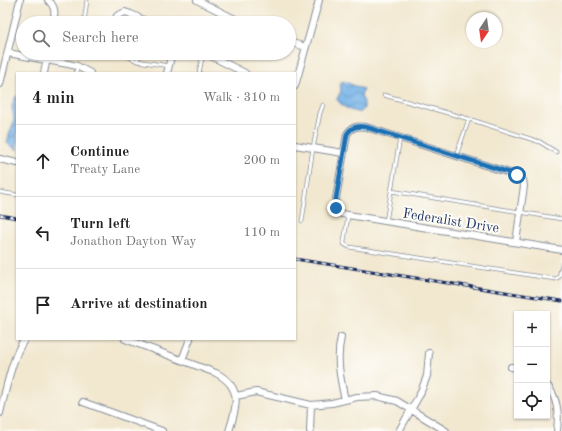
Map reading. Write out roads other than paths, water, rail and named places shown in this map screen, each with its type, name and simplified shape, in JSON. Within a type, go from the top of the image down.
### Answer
[{"type":"street","points":[[16,16],[20,0]]},
{"type":"street","points":[[48,0],[53,5],[53,16]]},
{"type":"street","points":[[197,0],[229,16]]},
{"type":"street","points":[[296,82],[319,0]]},
{"type":"street","points":[[117,16],[125,12],[136,16]]},
{"type":"street","points":[[0,84],[16,18]]},
{"type":"street","points":[[296,44],[306,47]]},
{"type":"street","points":[[8,53],[16,54]]},
{"type":"street","points":[[44,72],[46,60],[76,70]]},
{"type":"street","points":[[168,70],[170,60]]},
{"type":"street","points":[[215,60],[231,70]]},
{"type":"street","points":[[296,145],[343,153],[347,134],[350,130],[357,126],[366,127],[519,176],[524,183],[516,242]]},
{"type":"street","name":"Federalist Drive","points":[[343,153],[335,204],[338,211],[342,214],[562,250]]},
{"type":"street","points":[[0,159],[16,163]]},
{"type":"street","points":[[341,337],[338,360],[345,400]]},
{"type":"street","points":[[0,413],[16,357],[24,340]]},
{"type":"street","points":[[128,340],[222,376],[231,385],[236,396],[236,406],[229,431]]},
{"type":"street","points":[[182,360],[190,340]]},
{"type":"street","points":[[399,431],[420,394],[427,376],[429,353]]},
{"type":"street","points":[[550,390],[558,408],[557,431]]},
{"type":"street","points":[[236,396],[256,392],[311,405],[322,405],[357,397],[377,396],[396,401],[446,431]]},
{"type":"street","points":[[83,402],[162,431]]},
{"type":"street","points":[[310,431],[311,405]]},
{"type":"lane","points":[[85,16],[87,0]]},
{"type":"lane","points":[[199,72],[202,60]]},
{"type":"lane","points":[[137,61],[168,70]]},
{"type":"lane","points":[[384,95],[540,142],[556,152]]},
{"type":"lane","points":[[302,221],[313,148],[323,105]]},
{"type":"lane","points":[[456,156],[468,120]]},
{"type":"lane","points":[[386,222],[400,138]]},
{"type":"lane","points":[[391,191],[562,219]]},
{"type":"lane","points":[[0,192],[16,195]]},
{"type":"lane","points":[[348,216],[344,244],[349,247],[554,279],[559,277],[562,264]]},
{"type":"water","points":[[343,81],[363,89],[361,96],[364,102],[364,108],[360,113],[347,109],[338,101],[337,99],[341,91],[340,83]]},
{"type":"water","points":[[16,97],[16,149],[7,143],[14,120],[12,107]]},
{"type":"railway","points":[[0,215],[16,218]]},
{"type":"railway","points":[[296,259],[562,301]]}]
